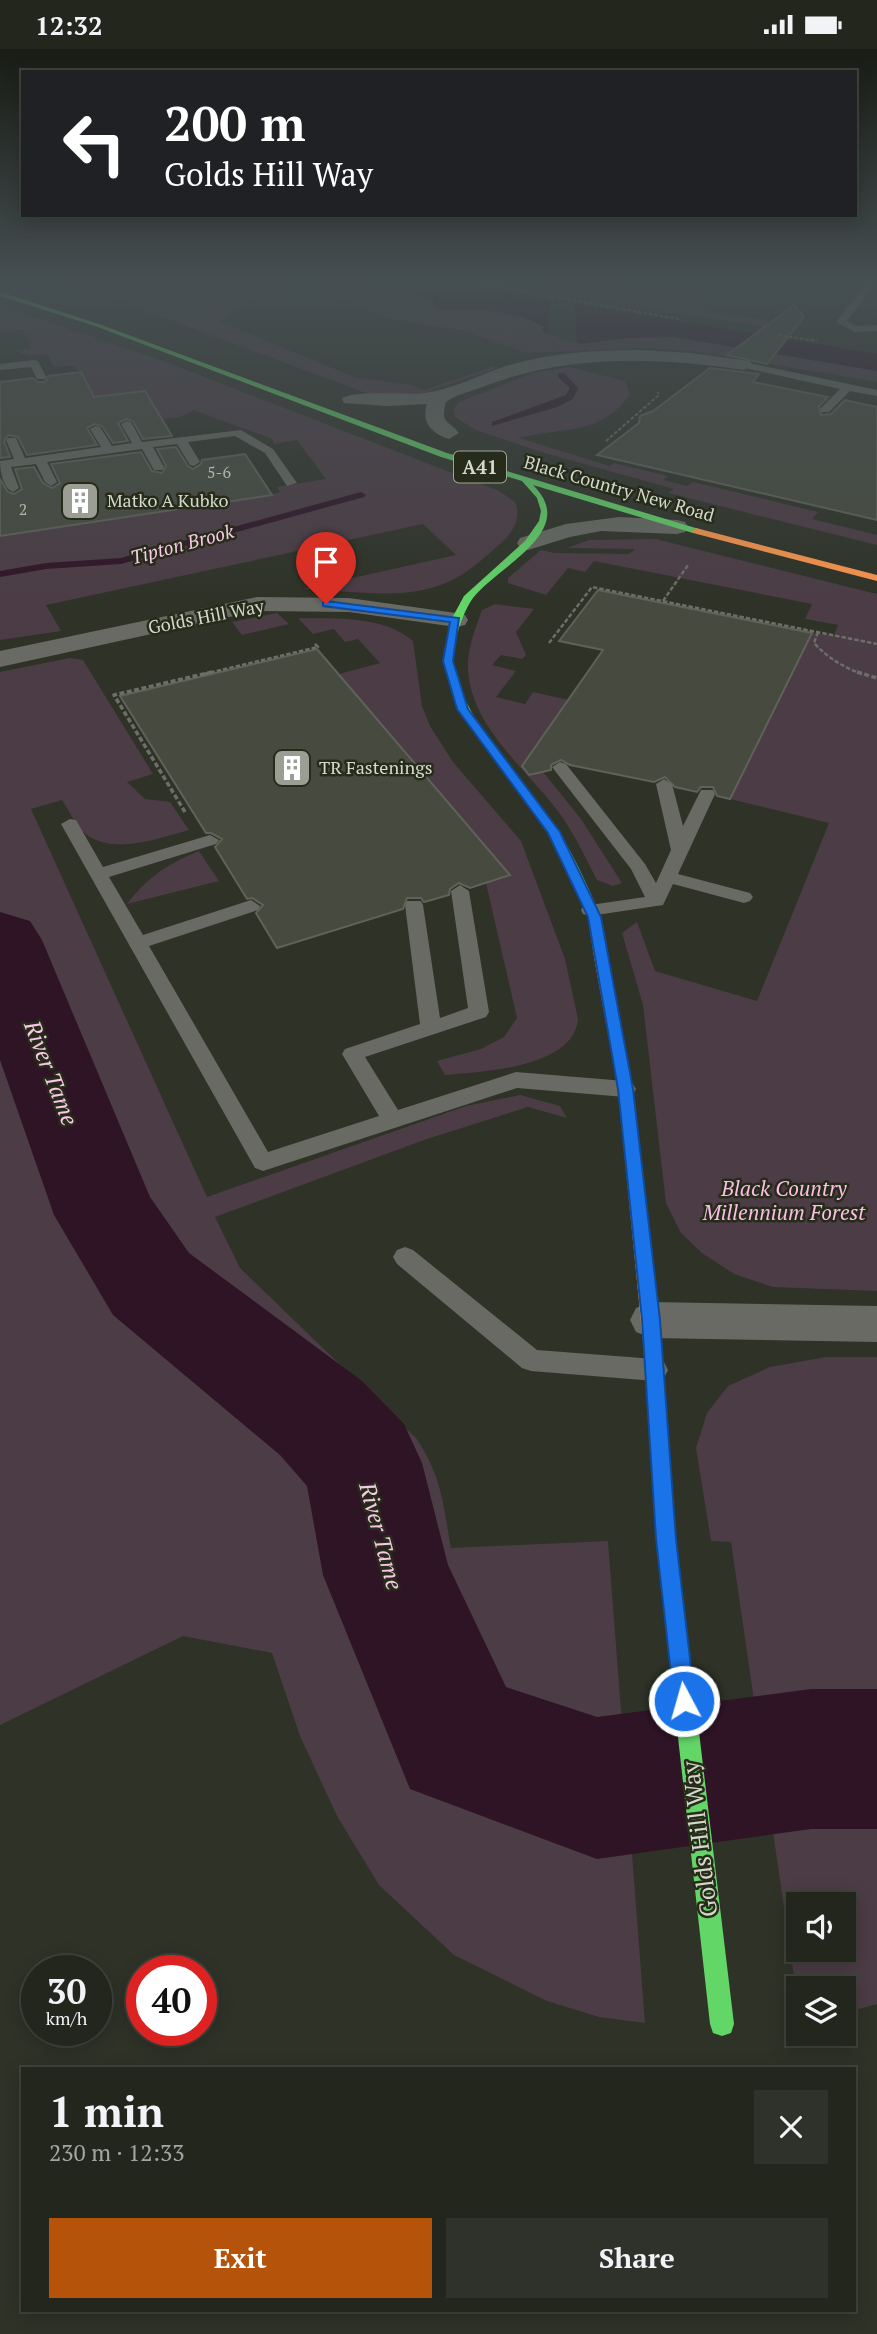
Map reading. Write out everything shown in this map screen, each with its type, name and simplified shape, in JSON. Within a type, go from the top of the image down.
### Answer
[{"type":"main road","name":"Black Country New Road","points":[[271,391],[380,432],[526,482],[677,527],[877,578]]},
{"type":"main road","name":"A41","points":[[345,396],[455,435]]},
{"type":"main road","name":"Golds Hill Way","points":[[526,482],[541,497],[545,511],[543,521],[528,543],[469,596],[456,620],[448,661],[463,709],[554,832],[594,917],[625,1089],[651,1320],[666,1539],[722,2024]]},
{"type":"street","points":[[455,435],[438,426],[433,414],[437,400],[456,391]]},
{"type":"street","points":[[345,396],[396,400],[444,395]]},
{"type":"street","name":"Golds Hill Way","points":[[528,543],[558,531],[610,522],[677,527]]},
{"type":"street","name":"Golds Hill Way","points":[[0,660],[257,604],[349,605],[456,620]]},
{"type":"street","points":[[651,1320],[877,1324]]},
{"type":"lane","points":[[825,409],[844,391]]},
{"type":"lane","points":[[127,424],[159,467]]},
{"type":"lane","points":[[96,429],[108,450]]},
{"type":"lane","points":[[13,488],[2,465],[237,432],[269,451],[285,479]]},
{"type":"lane","points":[[12,440],[21,462]]},
{"type":"lane","points":[[181,440],[194,461]]},
{"type":"lane","points":[[40,459],[51,482]]},
{"type":"lane","points":[[560,767],[639,868],[656,901]]},
{"type":"lane","points":[[664,784],[680,850]]},
{"type":"lane","points":[[656,901],[707,794]]},
{"type":"lane","points":[[70,824],[264,1162],[516,1080],[625,1089]]},
{"type":"lane","points":[[99,874],[210,839]]},
{"type":"lane","points":[[667,877],[744,897]]},
{"type":"lane","points":[[393,1120],[352,1054],[479,1012],[460,891]]},
{"type":"lane","points":[[590,910],[656,901]]},
{"type":"lane","points":[[414,905],[431,1028]]},
{"type":"lane","points":[[139,943],[251,906]]},
{"type":"lane","points":[[405,1257],[531,1360],[655,1370]]},
{"type":"path","points":[[607,441],[659,395],[657,391]]},
{"type":"path","points":[[663,601],[689,563]]},
{"type":"path","points":[[549,643],[592,587],[877,644]]},
{"type":"path","points":[[188,817],[114,695],[318,647],[290,616],[297,603]]},
{"type":"path","points":[[818,632],[814,643],[827,656],[848,669],[877,678]]},
{"type":"green space","points":[[91,391],[240,391],[499,491],[515,502],[515,525],[504,540],[475,565],[455,579],[431,588],[395,593],[303,589],[456,555],[423,524],[46,605],[61,631],[0,640],[0,536],[272,494],[280,492],[277,487],[326,479],[297,440],[274,444],[272,439],[194,410],[180,417],[162,419],[145,391],[94,397]]},
{"type":"green space","points":[[360,391],[432,391],[425,393],[369,394]]},
{"type":"green space","points":[[488,391],[629,391],[630,394],[607,417],[579,428],[519,438],[610,466],[614,463],[668,476],[663,480],[687,486],[693,482],[818,512],[812,519],[877,535],[877,545],[668,493],[674,489],[541,452],[476,430],[455,417],[454,409],[459,402]]},
{"type":"green space","name":"Black Country Millennium Forest","points":[[655,539],[877,594],[877,1291],[773,1287],[734,1274],[702,1253],[681,1233],[666,1203],[643,1005],[622,933],[637,922],[655,971],[757,1001],[829,823],[730,799],[812,633],[834,635],[838,625],[805,619],[812,604],[594,561],[585,572],[568,568],[546,595],[508,583],[508,578],[541,550],[554,553],[629,554],[635,549],[567,548],[589,540]]},
{"type":"green space","points":[[495,604],[534,609],[516,632],[526,655],[522,659],[501,655],[492,665],[516,671],[496,697],[525,704],[533,692],[569,700],[544,773],[581,819],[622,883],[613,886],[597,880],[563,818],[499,742],[476,705],[470,684],[470,649],[482,610]]},
{"type":"green space","points":[[277,613],[289,624],[242,635],[232,622]]},
{"type":"green space","points":[[298,618],[373,623],[388,627],[413,641],[422,706],[430,726],[453,762],[521,841],[565,959],[578,1019],[573,1035],[561,1048],[524,1064],[445,1075],[437,1061],[481,1049],[504,1037],[517,1018],[486,883],[510,875],[339,674],[380,663],[358,639],[345,642],[334,629],[313,634]]},
{"type":"green space","points":[[70,658],[83,660],[153,774],[127,782],[145,799],[170,802],[189,830],[137,843],[111,844],[98,841],[83,832],[62,800],[31,809],[207,1197],[466,1106],[520,1095],[560,1106],[567,1118],[528,1107],[424,1140],[215,1217],[240,1268],[416,1438],[436,1478],[451,1548],[608,1541],[645,2023],[599,2017],[547,2001],[454,1955],[379,1885],[337,1816],[300,1736],[272,1653],[183,1636],[0,1725],[0,672]]},
{"type":"green space","points":[[199,851],[219,881],[127,904],[159,872]]},
{"type":"green space","points":[[826,1357],[877,1357],[877,2004],[856,2010],[856,1976],[794,1976],[792,1962],[856,1962],[856,1892],[786,1892],[786,1921],[731,1542],[711,1541],[696,1448],[707,1413],[728,1386],[770,1367]]},
{"type":"building","points":[[0,391],[91,391],[94,397],[145,391],[172,436],[143,439],[133,421],[126,419],[118,423],[128,441],[113,443],[102,426],[95,424],[87,428],[97,445],[27,455],[18,437],[8,435],[4,441],[10,457],[0,458]]},
{"type":"building","points":[[680,391],[796,391],[828,397],[819,406],[821,415],[831,414],[845,400],[877,407],[877,520],[597,455],[639,423],[640,416],[653,411]]},
{"type":"building","points":[[176,447],[188,466],[193,469],[201,464],[202,460],[245,454],[272,495],[0,536],[0,479],[8,492],[14,494],[22,489],[15,469],[34,467],[43,483],[52,488],[60,483],[51,464],[141,452],[152,471],[162,473],[166,466],[157,449]]},
{"type":"building","points":[[598,590],[812,633],[730,799],[717,796],[713,787],[701,787],[697,792],[675,787],[665,777],[654,782],[570,765],[561,760],[551,765],[551,770],[529,775],[522,766],[603,650],[559,641]]},
{"type":"building","name":"TR Fastenings","points":[[317,649],[510,875],[470,888],[459,883],[450,889],[449,895],[424,902],[421,898],[407,898],[403,909],[277,948],[256,913],[263,905],[252,898],[247,899],[215,847],[222,839],[206,833],[120,696]]},
{"type":"waterway","name":"Tipton Brook","points":[[495,424],[554,405],[570,397],[573,391]]},
{"type":"waterway","name":"Tipton Brook","points":[[0,574],[46,566],[121,561],[361,495]]},
{"type":"waterway","name":"River Tame","points":[[0,940],[106,1215],[151,1284],[321,1418],[362,1463],[387,1575],[459,1740],[597,1788],[811,1759],[877,1759]]},
{"type":"traffic: fast","points":[[272,391],[444,455],[696,531]]},
{"type":"traffic: fast","points":[[526,482],[541,497],[545,511],[543,521],[528,543],[469,596],[456,620],[448,661],[463,709],[553,832],[594,917],[601,957]]},
{"type":"traffic: fast","points":[[654,1363],[666,1540],[722,2024]]},
{"type":"traffic: slow","points":[[696,531],[877,578]]},
{"type":"traffic: slow","points":[[601,957],[625,1089],[654,1363]]},
{"type":"place","name":"Matko A Kubko","points":[[80,501]]},
{"type":"place","name":"TR Fastenings","points":[[292,768]]},
{"type":"route","points":[[326,604],[456,620],[448,661],[463,709],[554,832],[594,917],[625,1089],[651,1320],[666,1539],[684,1701]]}]
